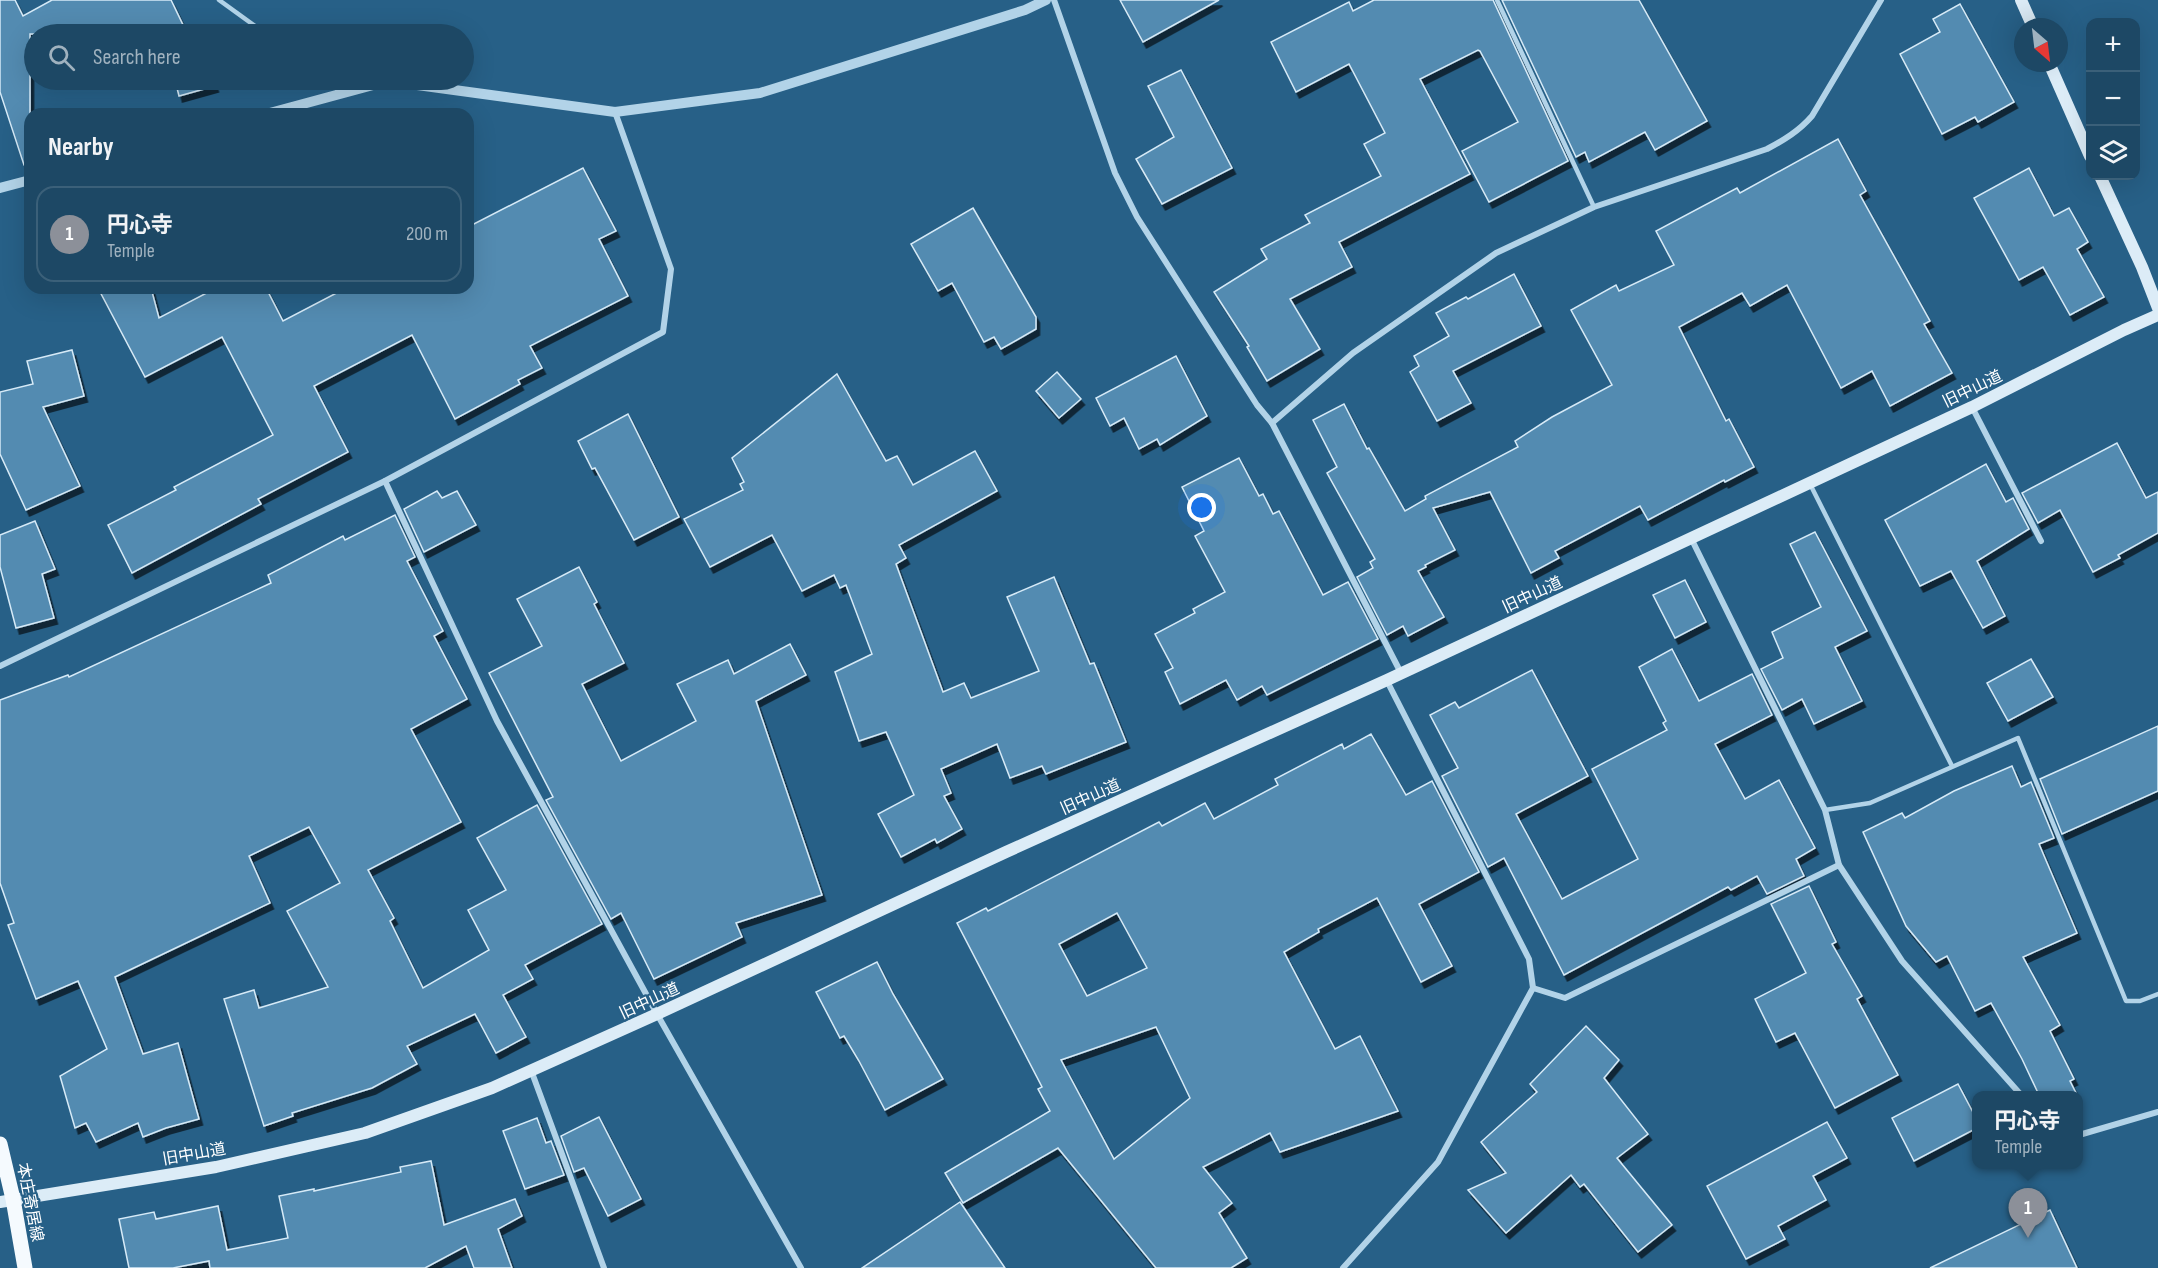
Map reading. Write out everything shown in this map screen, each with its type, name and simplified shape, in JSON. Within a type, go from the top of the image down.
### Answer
[{"type":"main road","points":[[2021,0],[2029,18]]},
{"type":"main road","points":[[2053,72],[2086,145]]},
{"type":"main road","points":[[2102,180],[2142,267],[2158,308]]},
{"type":"main road","name":"旧中山道","points":[[7,1200],[216,1167],[365,1132],[492,1088],[1005,852],[1387,680],[1972,407],[2158,315]]},
{"type":"main road","name":"本庄寄居線","points":[[0,1144],[7,1200],[25,1268]]},
{"type":"street","points":[[454,90],[615,112],[760,93],[1025,10],[1046,0]]},
{"type":"street","points":[[1054,0],[1115,173],[1137,218],[1257,405],[1272,423],[1401,673]]},
{"type":"street","points":[[1272,423],[1353,353],[1496,253],[1594,207],[1767,149],[1802,128],[1812,116],[1881,0]]},
{"type":"street","points":[[289,108],[355,90]]},
{"type":"street","points":[[0,666],[385,482],[663,332],[671,269],[615,112]]},
{"type":"street","points":[[0,188],[24,182]]},
{"type":"street","points":[[1972,407],[2041,541]]},
{"type":"street","points":[[385,482],[496,721],[657,1014],[801,1268]]},
{"type":"street","points":[[1691,538],[1826,810],[1839,865],[1902,961],[2018,1091]]},
{"type":"street","points":[[1343,1268],[1438,1162],[1533,988],[1529,959],[1387,680]]},
{"type":"street","points":[[1533,988],[1565,998],[1839,865]]},
{"type":"street","points":[[531,1070],[604,1268]]},
{"type":"street","points":[[2083,1134],[2158,1112]]},
{"type":"lane","points":[[219,0],[252,24]]},
{"type":"lane","points":[[1497,0],[1594,207]]},
{"type":"lane","points":[[337,90],[340,94]]},
{"type":"lane","points":[[1810,483],[1952,766]]},
{"type":"lane","points":[[1826,810],[1870,803],[2018,738],[2126,1001],[2140,1001],[2158,994]]},
{"type":"building","points":[[0,0],[15,0],[23,16],[52,0],[171,0],[183,24],[24,24],[24,90],[30,90],[30,108],[24,108],[24,165],[0,92]]},
{"type":"building","points":[[1120,0],[1219,0],[1143,42]]},
{"type":"building","points":[[1374,0],[1493,0],[1568,161],[1489,202],[1462,151],[1518,122],[1480,51],[1420,79],[1470,174],[1339,242],[1352,267],[1290,299],[1320,349],[1267,381],[1247,347],[1249,346],[1214,292],[1267,259],[1261,249],[1310,223],[1305,215],[1381,176],[1364,144],[1385,133],[1349,64],[1296,92],[1271,42],[1349,2],[1353,11]]},
{"type":"building","points":[[1502,0],[1639,0],[1707,121],[1655,150],[1645,132],[1589,162],[1585,152],[1576,157]]},
{"type":"building","points":[[1960,4],[2014,102],[1978,122],[1975,117],[1942,134],[1900,54],[1940,32],[1933,19]]},
{"type":"building","points":[[1181,70],[1232,168],[1162,204],[1136,159],[1174,137],[1148,86]]},
{"type":"building","points":[[178,90],[201,90],[179,96]]},
{"type":"building","points":[[1838,139],[1866,191],[1860,195],[1930,321],[1924,324],[1952,373],[1890,406],[1872,371],[1841,388],[1787,285],[1750,306],[1742,293],[1679,327],[1726,421],[1729,419],[1754,467],[1648,520],[1640,506],[1555,551],[1559,558],[1531,573],[1490,492],[1433,508],[1455,550],[1418,571],[1444,617],[1408,636],[1403,626],[1387,635],[1357,577],[1373,568],[1370,562],[1375,559],[1327,473],[1337,467],[1313,420],[1344,404],[1367,449],[1369,448],[1405,511],[1426,499],[1425,496],[1518,447],[1515,441],[1552,417],[1612,385],[1571,310],[1616,285],[1619,291],[1674,265],[1656,231],[1737,188],[1740,193]]},
{"type":"building","points":[[583,168],[616,231],[599,239],[628,296],[530,346],[542,368],[518,380],[520,384],[455,419],[412,335],[314,386],[348,452],[258,499],[261,504],[132,573],[108,525],[176,490],[174,487],[273,435],[222,337],[145,377],[101,294],[153,294],[159,318],[205,294],[269,294],[283,321],[335,294],[474,294],[474,224]]},
{"type":"building","points":[[2029,168],[2054,216],[2069,208],[2088,242],[2077,249],[2104,297],[2070,315],[2043,267],[2019,280],[1974,198]]},
{"type":"building","points":[[973,208],[1036,317],[1036,329],[1001,349],[994,337],[984,342],[952,283],[938,291],[911,244]]},
{"type":"building","points":[[1514,274],[1541,326],[1453,371],[1471,403],[1437,421],[1410,372],[1419,366],[1414,356],[1449,336],[1436,313]]},
{"type":"building","points":[[72,350],[84,396],[43,407],[80,486],[26,510],[0,454],[0,392],[33,384],[27,361]]},
{"type":"building","points":[[1176,356],[1207,416],[1160,445],[1157,439],[1139,449],[1124,418],[1110,426],[1096,398]]},
{"type":"building","points":[[1057,372],[1081,399],[1059,418],[1036,391]]},
{"type":"building","points":[[837,374],[886,461],[897,456],[913,485],[975,451],[997,491],[899,545],[906,558],[896,564],[943,692],[964,683],[971,698],[1039,671],[1007,597],[1054,577],[1090,664],[1094,663],[1126,742],[1046,774],[1042,766],[1010,778],[997,744],[941,769],[951,793],[944,796],[962,829],[937,843],[935,839],[901,857],[878,814],[914,795],[886,732],[859,741],[835,672],[872,654],[846,585],[840,588],[834,575],[802,591],[772,535],[710,567],[684,519],[743,490],[740,484],[744,482],[732,458]]},
{"type":"building","points":[[628,414],[679,517],[634,540],[578,441]]},
{"type":"building","points":[[2117,443],[2146,498],[2158,492],[2158,533],[2118,555],[2120,558],[2093,572],[2060,510],[2038,523],[2022,493]]},
{"type":"building","points":[[1239,458],[1259,496],[1263,494],[1273,514],[1279,511],[1323,595],[1348,582],[1378,639],[1267,695],[1262,686],[1237,700],[1226,680],[1180,704],[1165,672],[1173,668],[1155,634],[1195,613],[1193,609],[1225,592],[1195,536],[1204,531],[1182,487]]},
{"type":"building","points":[[1986,464],[2006,502],[2013,498],[2029,529],[1977,561],[2005,616],[1983,628],[1951,571],[1920,586],[1885,520]]},
{"type":"building","points":[[437,491],[442,498],[457,491],[476,525],[424,552],[404,509]]},
{"type":"building","points":[[395,515],[415,557],[407,561],[443,631],[434,636],[467,699],[411,729],[461,822],[368,870],[394,918],[390,921],[423,988],[489,950],[468,910],[506,890],[477,838],[537,805],[602,924],[525,965],[533,979],[503,995],[526,1037],[496,1053],[475,1014],[407,1046],[417,1064],[372,1088],[292,1113],[293,1116],[264,1126],[224,999],[254,990],[259,1008],[328,987],[287,911],[340,883],[309,827],[249,856],[270,903],[115,977],[143,1054],[178,1043],[199,1119],[143,1137],[138,1123],[96,1142],[86,1123],[75,1128],[60,1076],[107,1049],[78,981],[36,999],[8,925],[14,923],[0,883],[0,700],[68,675],[69,677],[271,583],[268,575],[343,536],[345,540]]},
{"type":"building","points":[[35,521],[55,569],[42,574],[54,618],[16,628],[0,567],[0,535]]},
{"type":"building","points":[[1815,532],[1867,631],[1835,647],[1862,701],[1814,724],[1802,699],[1782,710],[1761,669],[1783,658],[1772,632],[1821,607],[1790,544]]},
{"type":"building","points":[[579,567],[597,602],[594,604],[624,663],[582,684],[621,761],[696,721],[677,684],[728,660],[734,674],[790,644],[806,675],[756,701],[822,895],[736,923],[742,937],[654,979],[621,913],[611,919],[546,800],[553,797],[489,673],[542,646],[517,599]]},
{"type":"building","points":[[1685,580],[1706,622],[1675,638],[1653,595]]},
{"type":"building","points":[[1672,649],[1699,701],[1752,674],[1772,715],[1715,744],[1745,799],[1779,780],[1815,848],[1796,859],[1804,876],[1767,894],[1757,876],[1731,890],[1728,887],[1564,975],[1504,858],[1488,867],[1442,776],[1458,768],[1430,715],[1455,702],[1459,708],[1532,670],[1588,776],[1516,814],[1562,899],[1638,859],[1592,769],[1667,730],[1663,723],[1666,721],[1639,667]]},
{"type":"building","points":[[2031,659],[2053,697],[2008,721],[1987,683]]},
{"type":"building","points":[[2158,726],[2158,791],[2062,834],[2040,779]]},
{"type":"building","points":[[1371,734],[1406,795],[1432,781],[1479,872],[1419,904],[1452,966],[1421,982],[1377,898],[1318,929],[1319,932],[1284,952],[1335,1049],[1360,1036],[1398,1111],[1280,1152],[1270,1133],[1203,1167],[1232,1203],[1219,1213],[1247,1258],[1231,1268],[1156,1268],[1058,1148],[963,1203],[945,1173],[1050,1111],[1038,1089],[1042,1087],[957,923],[986,908],[988,911],[1159,822],[1162,826],[1205,803],[1214,819],[1278,785],[1275,779],[1342,744],[1344,749]],"holes":[[[1117,913],[1147,968],[1087,996],[1059,944]],[[1156,1027],[1190,1098],[1114,1159],[1061,1060]]]},
{"type":"building","points":[[2012,766],[2021,787],[2031,782],[2054,838],[2039,844],[2077,933],[2023,957],[2060,1025],[2050,1031],[2074,1079],[2070,1081],[2075,1091],[2037,1091],[1991,1003],[1975,1011],[1947,956],[1936,962],[1906,926],[1863,832],[1902,813],[1905,818],[1954,791]]},
{"type":"building","points":[[1809,886],[1836,942],[1832,944],[1862,996],[1857,999],[1898,1075],[1835,1108],[1795,1033],[1776,1042],[1755,999],[1806,973],[1771,904]]},
{"type":"building","points":[[877,962],[943,1079],[885,1110],[844,1036],[840,1038],[816,992]]},
{"type":"building","points":[[1586,1026],[1619,1060],[1604,1078],[1648,1134],[1617,1158],[1672,1225],[1638,1252],[1584,1184],[1580,1187],[1571,1175],[1506,1233],[1468,1190],[1506,1173],[1481,1142],[1537,1092],[1530,1084]]},
{"type":"building","points":[[1958,1084],[1972,1111],[1972,1131],[1914,1161],[1892,1118]]},
{"type":"building","points":[[599,1117],[641,1199],[608,1216],[584,1168],[574,1172],[561,1136]]},
{"type":"building","points":[[537,1118],[546,1143],[551,1141],[564,1175],[525,1189],[503,1131]]},
{"type":"building","points":[[1827,1122],[1847,1158],[1813,1176],[1826,1200],[1778,1226],[1785,1239],[1746,1259],[1707,1186]]},
{"type":"building","points":[[431,1161],[444,1225],[515,1199],[522,1216],[498,1229],[512,1268],[474,1268],[466,1246],[425,1268],[210,1268],[209,1261],[173,1268],[129,1268],[119,1219],[154,1212],[156,1219],[218,1206],[227,1250],[288,1238],[279,1196],[314,1189],[314,1191],[401,1172],[400,1167]]},
{"type":"building","points":[[960,1202],[1005,1268],[862,1268]]},
{"type":"building","points":[[2050,1210],[2077,1268],[1930,1268]]},
{"type":"place","name":"円心寺","points":[[2028,1238]]}]
